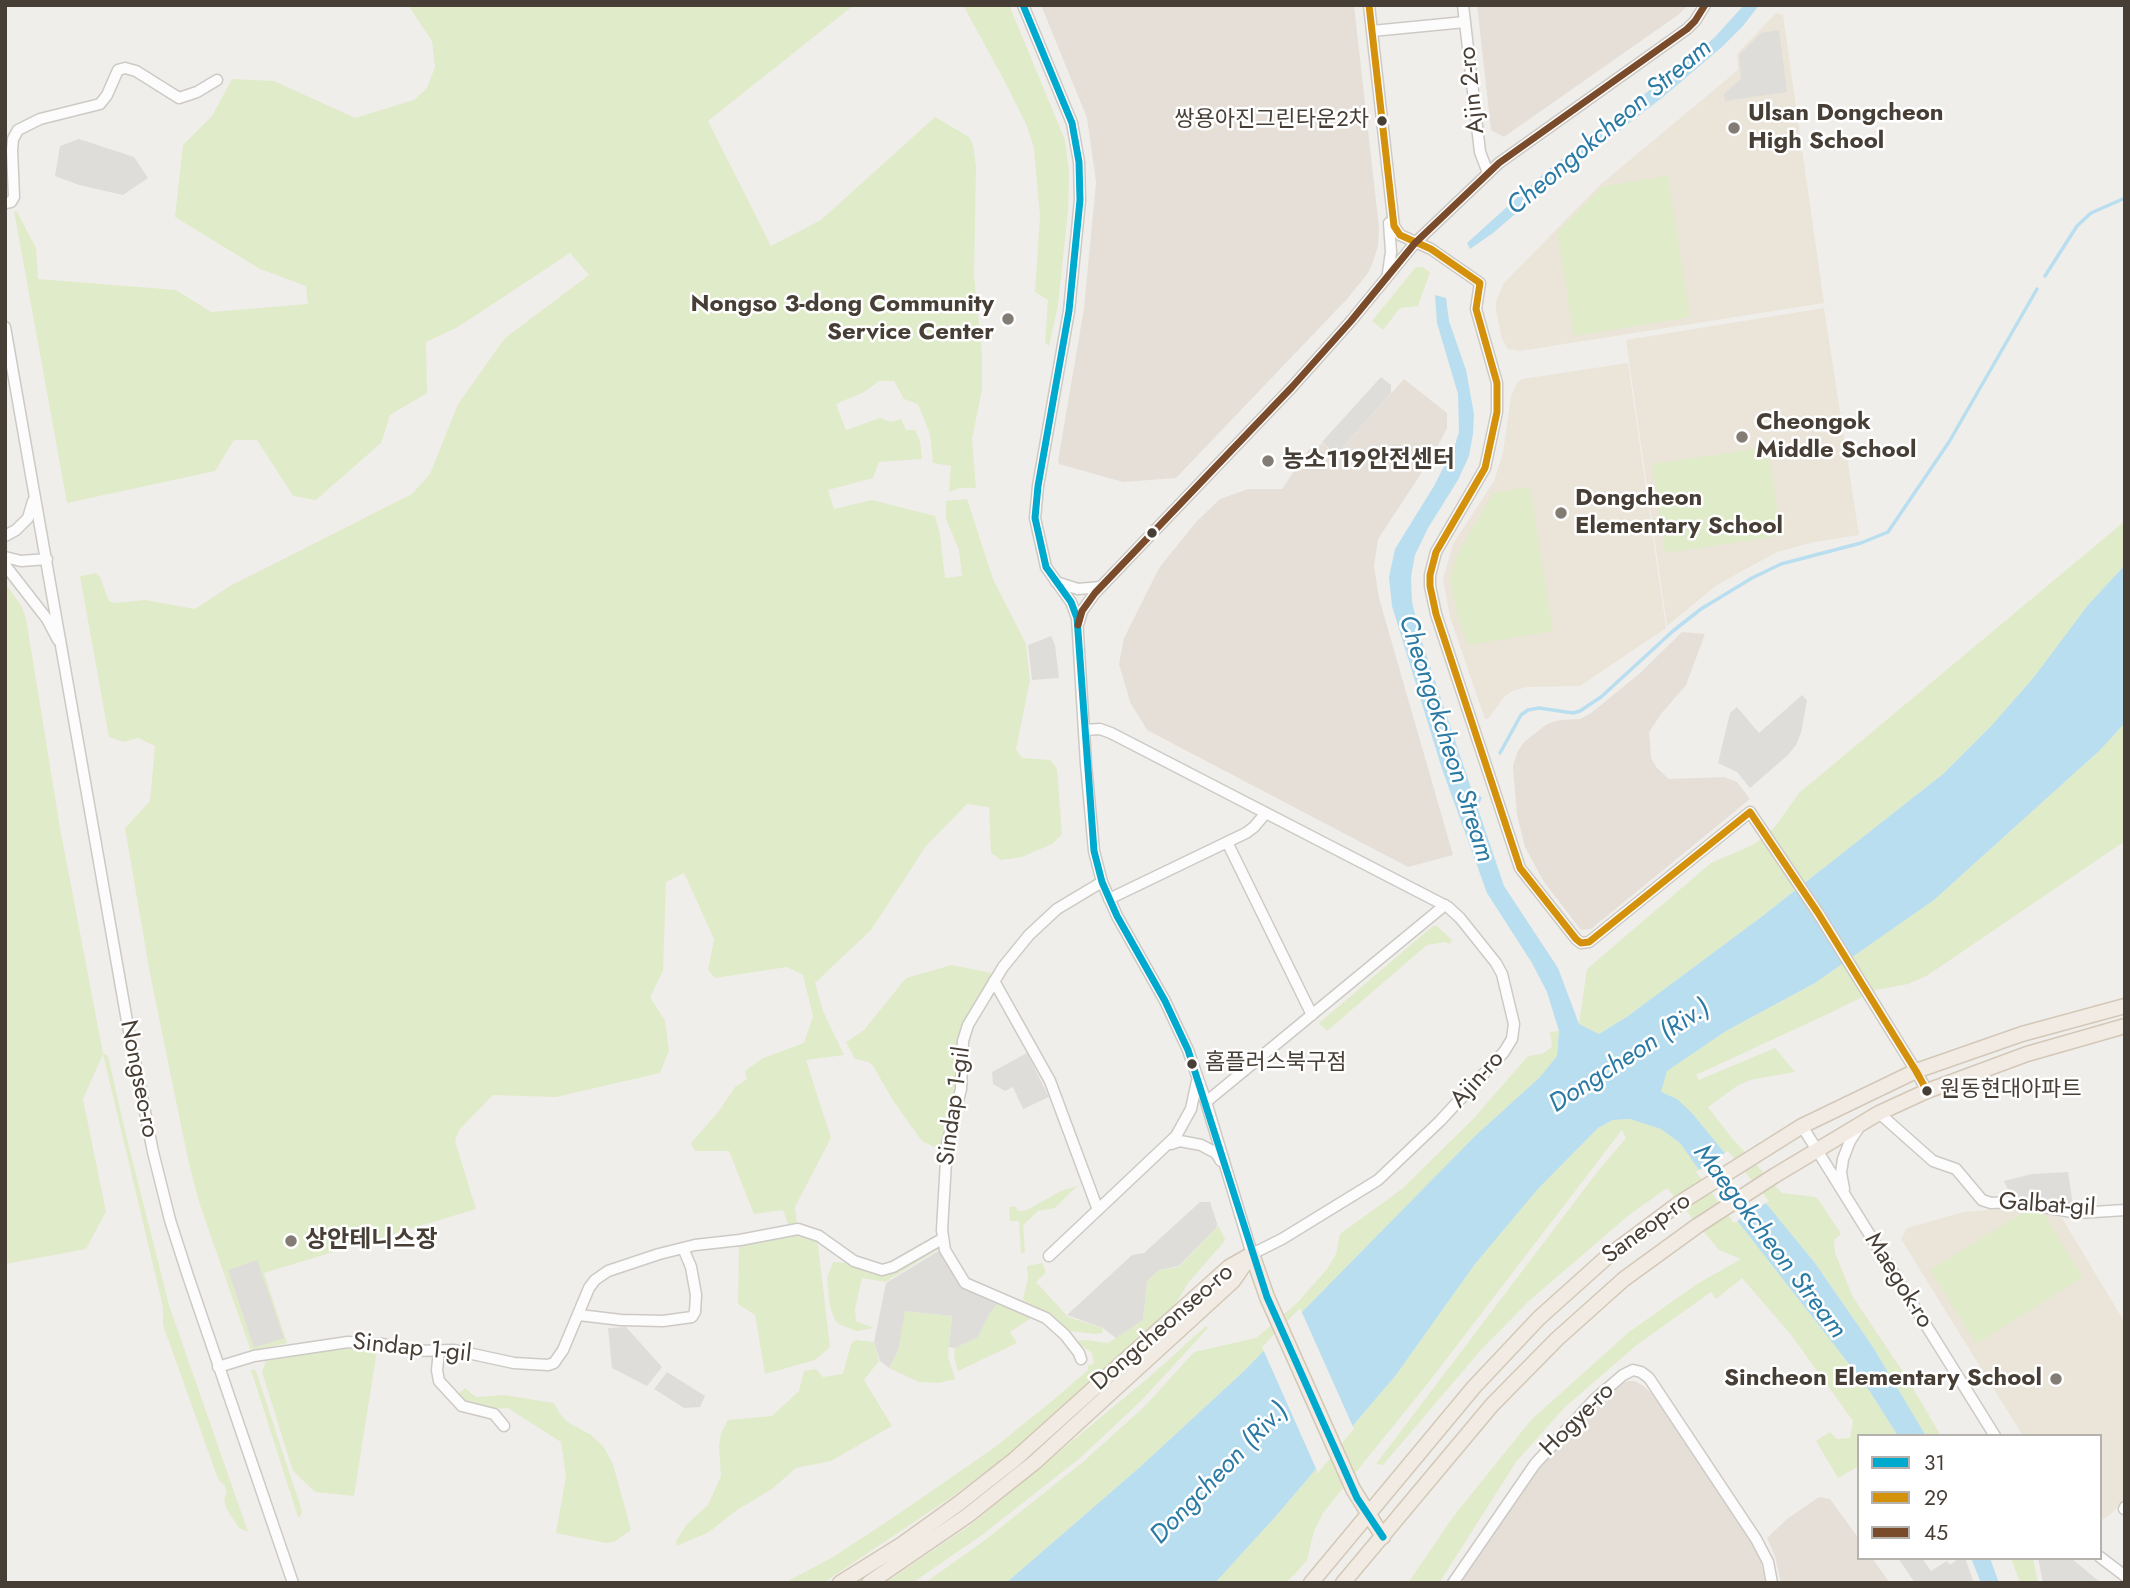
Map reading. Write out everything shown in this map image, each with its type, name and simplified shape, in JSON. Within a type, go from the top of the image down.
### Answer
[{"type":"main road","name":"Saneop-ro","points":[[1311,1583],[1474,1387],[1539,1318],[1607,1257],[1678,1204],[1802,1126],[1916,1070],[2022,1034],[2125,1006]]},
{"type":"main road","name":"Saneop-ro","points":[[1343,1583],[1492,1405],[1557,1339],[1624,1279],[1697,1226],[1878,1113],[1927,1091],[2027,1054],[2125,1026]]},
{"type":"main road","points":[[1252,1254],[1266,1297],[1357,1498],[1382,1537]]},
{"type":"main road","name":"Dongcheonseo-ro","points":[[840,1583],[946,1513],[1014,1460],[1229,1267],[1252,1254]]},
{"type":"main road","name":"Dongcheonseo-ro","points":[[869,1583],[967,1516],[1035,1462],[1233,1281],[1252,1254]]},
{"type":"street","points":[[1023,5],[1074,130],[1080,184],[1069,311],[1035,518],[1046,567],[1071,602],[1078,625],[1094,851],[1109,899],[1165,1001],[1197,1074],[1252,1254]]},
{"type":"street","points":[[1369,5],[1394,226],[1400,235],[1436,252],[1480,283],[1476,309],[1497,383],[1497,412],[1485,468],[1436,552],[1430,586],[1436,614],[1515,855],[1527,880],[1576,939],[1585,943],[1595,939],[1750,812],[1927,1091]]},
{"type":"street","name":"Ajin 2-ro","points":[[1463,5],[1480,152],[1488,173]]},
{"type":"street","points":[[1078,625],[1082,611],[1101,587],[1292,387],[1415,243],[1488,173],[1687,29],[1705,5]]},
{"type":"street","points":[[1372,32],[1465,22]]},
{"type":"street","points":[[5,203],[11,202],[14,197],[12,150],[13,139],[18,130],[40,119],[100,104],[118,70],[125,68],[136,71],[179,98],[197,92],[217,80]]},
{"type":"street","points":[[1388,275],[1391,252],[1389,189]]},
{"type":"street","name":"Nongseo-ro","points":[[5,327],[127,1021],[153,1152],[170,1220],[293,1583]]},
{"type":"street","points":[[5,536],[16,530],[32,512],[34,488]]},
{"type":"street","points":[[5,557],[21,561],[47,559]]},
{"type":"street","points":[[5,565],[47,619],[65,662]]},
{"type":"street","points":[[1056,582],[1078,589],[1101,587]]},
{"type":"street","name":"Ajin-ro","points":[[1084,730],[1105,730],[1445,905],[1456,913],[1500,969],[1514,1024],[1510,1045],[1447,1114],[1387,1172],[1282,1239],[1252,1254]]},
{"type":"street","points":[[1109,899],[1227,842],[1254,827],[1265,814]]},
{"type":"street","points":[[1227,842],[1312,1015]]},
{"type":"street","name":"Sindap 1-gil","points":[[1081,1359],[1065,1335],[1046,1318],[965,1283],[945,1250],[942,1238],[947,1144],[961,1089],[963,1041],[968,1025],[994,981],[1022,943],[1050,914],[1102,882]]},
{"type":"street","points":[[1206,1102],[1445,905]]},
{"type":"street","points":[[994,981],[1050,1081],[1098,1210]]},
{"type":"street","points":[[1049,1256],[1168,1145],[1182,1127],[1191,1109],[1197,1074]]},
{"type":"street","name":"Galbat-gil","points":[[1878,1113],[1933,1161],[1956,1169],[1982,1200],[1991,1203],[2027,1203],[2078,1213],[2125,1210]]},
{"type":"street","points":[[1846,1196],[1841,1172],[1843,1159],[1850,1141],[1863,1122]]},
{"type":"street","name":"Maegok-ro","points":[[1802,1126],[1994,1434]]},
{"type":"street","points":[[1168,1145],[1180,1142],[1201,1145],[1216,1153],[1227,1170]]},
{"type":"street","name":"Sindap 1-gil","points":[[218,1367],[254,1356],[336,1342],[383,1344],[405,1350],[454,1350],[514,1363],[548,1365],[554,1363],[563,1350],[589,1289],[600,1275],[683,1248],[797,1229],[819,1236],[854,1261],[883,1270],[893,1267],[942,1238]]},
{"type":"street","points":[[579,1315],[604,1320],[639,1321],[692,1317],[696,1296],[691,1267],[683,1248]]},
{"type":"street","points":[[439,1351],[437,1375],[447,1390],[463,1406],[494,1414],[504,1426]]},
{"type":"street","name":"Hogye-ro","points":[[1452,1583],[1535,1464],[1595,1399],[1633,1370],[1649,1378],[1756,1539],[1768,1562],[1772,1583]]},
{"type":"street","points":[[2102,1559],[2125,1576]]},
{"type":"shaded area","points":[[1041,5],[1354,5],[1379,228],[1378,246],[1373,262],[1368,273],[1347,299],[1176,478],[1123,482],[1059,464],[1058,461],[1084,308],[1096,182],[1087,118]]},
{"type":"shaded area","points":[[1477,5],[1688,5],[1678,15],[1504,137],[1491,130]]},
{"type":"shaded area","name":"Ulsan Dongcheon High School","points":[[1776,13],[1783,15],[1824,303],[1520,351],[1508,349],[1502,339],[1496,311],[1496,301],[1504,283],[1600,185],[1738,70],[1737,54]]},
{"type":"shaded area","points":[[1779,30],[1787,92],[1725,101],[1724,94],[1741,79],[1739,55],[1761,33]]},
{"type":"shaded area","points":[[79,139],[134,157],[148,178],[123,195],[79,185],[55,176],[60,146]]},
{"type":"shaded area","name":"Cheongok Middle School","points":[[1824,308],[1859,535],[1814,542],[1777,552],[1717,585],[1667,626],[1626,340]]},
{"type":"shaded area","name":"Dongcheon Elementary School","points":[[1628,363],[1666,628],[1580,686],[1528,687],[1514,690],[1504,697],[1488,719],[1485,719],[1450,617],[1443,579],[1453,544],[1494,481],[1503,453],[1511,396],[1522,379]]},
{"type":"shaded area","points":[[1381,377],[1391,385],[1391,393],[1336,455],[1322,442]]},
{"type":"shaded area","points":[[1404,379],[1447,413],[1447,428],[1432,457],[1378,539],[1374,566],[1379,598],[1453,855],[1408,867],[1147,730],[1130,702],[1119,664],[1124,638],[1159,568],[1196,522],[1220,499],[1248,489],[1282,489],[1309,449],[1317,448],[1322,443],[1336,455]]},
{"type":"shaded area","points":[[1682,632],[1705,634],[1686,685],[1649,732],[1651,758],[1669,779],[1724,777],[1737,782],[1750,799],[1591,929],[1581,930],[1544,882],[1525,847],[1517,815],[1513,765],[1524,742],[1547,724],[1580,719],[1591,713],[1639,674]]},
{"type":"shaded area","points":[[1051,636],[1055,645],[1059,678],[1032,680],[1028,645]]},
{"type":"shaded area","points":[[1802,695],[1807,700],[1796,745],[1750,788],[1737,772],[1718,763],[1730,713],[1737,707],[1759,733]]},
{"type":"shaded area","points":[[1027,1053],[1049,1097],[1023,1109],[1013,1087],[1005,1091],[993,1084],[992,1072]]},
{"type":"shaded area","points":[[2068,1172],[2073,1205],[2054,1205],[2011,1197],[2004,1181],[2032,1174]]},
{"type":"shaded area","points":[[1200,1202],[1210,1202],[1216,1228],[1179,1266],[1159,1270],[1147,1281],[1143,1320],[1116,1338],[1103,1328],[1067,1315],[1132,1255],[1144,1253]]},
{"type":"shaded area","name":"Sincheon Elementary School","points":[[2026,1207],[2062,1218],[2125,1323],[2125,1498],[2102,1520],[2102,1434],[2022,1434],[1901,1239],[1907,1228],[1964,1212]]},
{"type":"shaded area","points":[[940,1250],[964,1288],[1000,1301],[989,1314],[978,1337],[955,1348],[949,1347],[952,1316],[905,1311],[898,1351],[889,1368],[880,1361],[874,1342],[886,1283]]},
{"type":"shaded area","points":[[257,1260],[284,1338],[254,1348],[228,1270]]},
{"type":"shaded area","points":[[626,1327],[662,1367],[647,1386],[612,1368],[608,1328]]},
{"type":"shaded area","points":[[667,1372],[705,1396],[700,1407],[684,1408],[654,1389]]},
{"type":"shaded area","points":[[1628,1381],[1635,1381],[1652,1394],[1758,1551],[1766,1583],[1459,1583],[1539,1466],[1599,1403]]},
{"type":"shaded area","points":[[1819,1497],[1830,1499],[1857,1536],[1857,1560],[1873,1560],[1890,1583],[1781,1583],[1775,1556],[1767,1538],[1787,1519]]},
{"type":"shaded area","points":[[1899,1560],[1923,1560],[1931,1571],[1947,1561],[1950,1565],[1956,1560],[1966,1560],[1974,1583],[1915,1583]]},
{"type":"shaded area","points":[[2038,1560],[2073,1560],[2101,1583],[2043,1583]]},
{"type":"green space","points":[[408,5],[854,5],[708,121],[771,246],[821,220],[935,117],[969,137],[976,166],[974,276],[982,352],[982,390],[972,439],[976,488],[960,488],[949,492],[951,466],[933,463],[930,434],[918,404],[904,399],[894,381],[879,381],[864,392],[836,404],[846,430],[880,418],[891,422],[901,419],[906,430],[915,430],[920,441],[922,459],[879,462],[873,478],[828,490],[834,509],[872,500],[935,516],[945,578],[962,576],[959,550],[946,519],[946,501],[967,499],[993,579],[1026,644],[1030,680],[1016,749],[1022,758],[1050,760],[1057,769],[1062,834],[1052,844],[1022,857],[1001,860],[991,853],[989,807],[967,804],[926,846],[871,930],[815,983],[823,1011],[844,1055],[806,1060],[831,1138],[795,1207],[797,1224],[788,1224],[783,1210],[754,1214],[729,1151],[695,1151],[691,1143],[719,1111],[735,1087],[747,1079],[745,1071],[763,1058],[804,1043],[813,1016],[803,975],[787,967],[715,978],[708,970],[714,939],[684,873],[666,882],[663,971],[650,997],[665,1021],[669,1051],[660,1073],[556,1097],[493,1095],[459,1130],[455,1141],[476,1209],[264,1273],[287,1343],[251,1351],[200,1205],[189,1164],[150,974],[125,828],[150,801],[155,746],[138,738],[123,742],[109,737],[80,576],[96,573],[109,601],[114,603],[145,600],[195,609],[230,586],[412,494],[430,474],[458,404],[505,338],[589,275],[570,253],[458,327],[426,342],[427,393],[390,415],[381,443],[316,500],[293,496],[257,440],[234,440],[215,471],[67,503],[14,211],[36,248],[38,279],[176,290],[211,312],[308,304],[306,286],[260,269],[175,217],[183,145],[212,116],[232,79],[274,81],[355,118],[414,100],[427,88],[435,67],[432,41]]},
{"type":"green space","points":[[963,5],[1009,5],[1065,140],[1069,173],[1068,211],[1058,305],[1049,346],[1045,343],[1048,300],[1035,292],[1040,216],[1034,148],[1026,124]]},
{"type":"green space","points":[[1668,176],[1690,317],[1574,336],[1557,232],[1603,186]]},
{"type":"green space","points":[[1416,267],[1430,272],[1418,306],[1400,308],[1383,330],[1372,321]]},
{"type":"green space","points":[[1768,447],[1781,536],[1665,553],[1652,464]]},
{"type":"green space","points":[[1530,487],[1553,631],[1468,645],[1457,614],[1450,579],[1457,555],[1493,493]]},
{"type":"green space","points":[[2125,521],[2125,565],[2088,605],[2034,677],[1992,725],[1943,774],[1760,918],[1628,1016],[1599,1034],[1579,1024],[1587,969],[1711,863],[1755,844],[1774,828],[1799,793]]},
{"type":"green space","points":[[5,583],[21,605],[26,618],[60,828],[103,1053],[108,1056],[169,1305],[248,1532],[239,1528],[226,1508],[225,1486],[218,1479],[163,1325],[163,1307],[103,1054],[83,1099],[106,1212],[86,1249],[5,1264]]},
{"type":"green space","points":[[2125,723],[2125,841],[1928,975],[1908,984],[1876,990],[1696,1075],[1699,1080],[1775,1048],[1795,1072],[1750,1080],[1708,1107],[1731,1137],[1782,1193],[1816,1197],[1822,1205],[1841,1234],[1834,1240],[1835,1253],[1853,1297],[1907,1378],[1940,1434],[1925,1434],[1873,1347],[1815,1263],[1692,1113],[1661,1092],[1666,1071],[1726,1031],[1815,983],[1934,900],[2099,751]]},
{"type":"green space","points":[[1433,926],[1437,926],[1452,940],[1450,944],[1445,942],[1427,945],[1327,1031],[1319,1023]]},
{"type":"green space","points":[[952,965],[992,973],[964,1024],[956,1089],[941,1144],[934,1147],[922,1141],[894,1102],[873,1066],[869,1062],[855,1059],[846,1042],[864,1030],[906,978]]},
{"type":"green space","points":[[1559,1031],[1557,1056],[1540,1077],[1475,1136],[1244,1371],[1140,1467],[1006,1583],[925,1583],[985,1540],[1083,1462],[1146,1405],[1194,1352],[1256,1338],[1273,1324],[1299,1301],[1327,1269],[1336,1254],[1340,1234],[1402,1189],[1474,1118],[1528,1056],[1542,1054],[1552,1047],[1550,1032]]},
{"type":"green space","points":[[1630,1119],[1662,1129],[1680,1143],[1714,1191],[1867,1387],[1897,1434],[1857,1434],[1857,1467],[1838,1478],[1816,1441],[1830,1432],[1837,1439],[1850,1438],[1853,1421],[1792,1336],[1742,1278],[1716,1299],[1711,1292],[1638,1344],[1565,1407],[1516,1462],[1439,1583],[1408,1583],[1453,1517],[1531,1420],[1629,1332],[1697,1284],[1741,1259],[1719,1250],[1667,1188],[1629,1215],[1529,1301],[1480,1351],[1383,1465],[1376,1464],[1598,1171],[1626,1138],[1622,1130],[1428,1383],[1323,1513],[1314,1531],[1307,1560],[1295,1574],[1285,1583],[1215,1583],[1396,1375],[1475,1264],[1537,1190],[1598,1128],[1613,1120]]},
{"type":"green space","points":[[1077,1186],[1055,1208],[1038,1211],[1023,1225],[1025,1253],[1021,1253],[1019,1221],[1010,1221],[1009,1207],[1015,1206],[1018,1211],[1027,1210],[1061,1191]]},
{"type":"green space","points":[[2027,1210],[2043,1213],[2083,1277],[1976,1344],[1930,1270]]},
{"type":"green space","points":[[1217,1223],[1225,1239],[1223,1243],[1188,1283],[1173,1308],[1010,1453],[953,1496],[823,1583],[784,1583],[833,1557],[897,1515],[995,1447],[1052,1401],[1088,1370],[1088,1365],[1094,1364],[1092,1353],[1075,1341],[1108,1343],[1143,1320],[1147,1281],[1159,1270],[1179,1267],[1216,1228]]},
{"type":"green space","points":[[797,1233],[816,1240],[818,1245],[830,1347],[815,1360],[765,1374],[755,1315],[738,1304],[739,1243]]},
{"type":"green space","points":[[937,1247],[939,1249],[885,1282],[862,1278],[855,1309],[856,1321],[874,1328],[857,1331],[840,1325],[835,1320],[830,1307],[827,1277],[833,1262],[849,1263],[880,1273]]},
{"type":"green space","points":[[1042,1263],[1046,1272],[1036,1282],[1068,1317],[1103,1328],[1102,1333],[1069,1331],[1055,1319],[1023,1300],[1028,1278],[1027,1266]]},
{"type":"green space","points":[[1000,1301],[1030,1315],[1030,1319],[1010,1332],[1017,1343],[958,1371],[954,1357],[955,1348],[978,1337],[989,1314]]},
{"type":"green space","points":[[904,1311],[952,1316],[948,1356],[955,1379],[939,1383],[919,1382],[889,1368],[898,1351]]},
{"type":"green space","points":[[1206,1326],[1208,1328],[1142,1400],[1080,1458],[982,1535],[912,1583],[885,1583],[972,1524],[1147,1379]]},
{"type":"green space","points":[[856,1340],[874,1342],[879,1361],[864,1380],[892,1426],[831,1461],[796,1468],[772,1489],[737,1510],[709,1532],[677,1546],[676,1541],[687,1524],[708,1505],[721,1476],[719,1447],[721,1433],[728,1420],[772,1416],[799,1391],[804,1371],[816,1369],[823,1377],[843,1374],[851,1344]]},
{"type":"green space","points":[[337,1348],[377,1350],[354,1496],[315,1492],[293,1471],[262,1372],[266,1361]]},
{"type":"green space","points":[[251,1370],[256,1371],[302,1511],[300,1517]]},
{"type":"green space","points":[[465,1388],[476,1397],[504,1395],[554,1403],[569,1423],[591,1435],[603,1446],[613,1464],[631,1530],[614,1542],[606,1543],[556,1533],[566,1476],[561,1442],[508,1408],[490,1409],[470,1405],[457,1395]]},
{"type":"green space","points":[[2012,1560],[2033,1560],[2038,1583],[2020,1583]]},
{"type":"water","name":"Cheongokcheon Stream","points":[[1744,5],[1759,5],[1722,47],[1663,97],[1470,249],[1467,243],[1549,169],[1715,37]]},
{"type":"water","points":[[1435,295],[1446,298],[1449,321],[1466,370],[1474,414],[1473,434],[1469,456],[1458,480],[1428,528],[1415,555],[1411,577],[1412,602],[1422,642],[1504,886],[1558,968],[1579,1024],[1599,1034],[1628,1016],[1760,918],[1943,774],[1992,725],[2034,677],[2088,605],[2125,565],[2125,723],[2099,751],[1934,900],[1815,983],[1726,1031],[1667,1071],[1661,1092],[1677,1099],[1692,1113],[1815,1263],[1873,1347],[1925,1434],[1897,1434],[1867,1387],[1714,1191],[1680,1143],[1661,1129],[1630,1119],[1613,1120],[1598,1128],[1537,1190],[1475,1264],[1396,1375],[1215,1583],[1006,1583],[1140,1467],[1244,1371],[1475,1136],[1540,1077],[1557,1056],[1559,1031],[1547,992],[1532,963],[1487,893],[1442,769],[1392,606],[1389,577],[1395,549],[1434,486],[1459,432],[1458,394],[1437,323]]},
{"type":"water","points":[[1972,1560],[1991,1560],[1999,1583],[1981,1583]]},
{"type":"pier","points":[[1728,1151],[1769,1201],[1734,1223],[1696,1172]]},
{"type":"pier","points":[[1300,1308],[1354,1429],[1318,1473],[1262,1347]]},
{"type":"waterway","points":[[2045,276],[2077,226],[2091,213],[2125,198]]},
{"type":"waterway","points":[[1500,753],[1521,715],[1528,710],[1539,708],[1573,713],[1580,711],[1601,697],[1701,609],[1752,578],[1781,564],[1861,543],[1888,532],[1949,442],[2037,289]]},
{"type":"waterway","points":[[1475,809],[1480,798]]},
{"type":"transit line","name":"31","points":[[1023,5],[1072,123],[1079,162],[1080,200],[1069,311],[1038,486],[1035,518],[1046,567],[1071,602],[1077,618],[1094,851],[1102,882],[1117,916],[1165,1001],[1188,1050],[1267,1297],[1357,1498],[1383,1537]]},
{"type":"transit line","name":"29","points":[[1369,5],[1394,226],[1400,235],[1431,249],[1480,283],[1476,309],[1497,383],[1497,412],[1485,468],[1436,552],[1430,586],[1436,614],[1520,868],[1576,939],[1581,943],[1589,942],[1750,812],[1818,913],[1927,1091]]},
{"type":"transit line","name":"45","points":[[1078,625],[1082,611],[1095,593],[1292,387],[1415,243],[1499,163],[1687,29],[1705,5]]},
{"type":"place","name":"쌍용아진그린타운2차","points":[[1382,121]]},
{"type":"place","name":"Ulsan Dongcheon High School","points":[[1734,128]]},
{"type":"place","name":"Nongso 3-dong Community Service Center","points":[[1008,319]]},
{"type":"place","name":"Cheongok Middle School","points":[[1742,437]]},
{"type":"place","name":"농소119안전센터","points":[[1268,461]]},
{"type":"place","name":"Dongcheon Elementary School","points":[[1561,513]]},
{"type":"place","name":"홈플러스북구점","points":[[1192,1064]]},
{"type":"place","name":"원동현대아파트","points":[[1927,1091]]},
{"type":"place","name":"상안테니스장","points":[[291,1241]]},
{"type":"place","name":"Sincheon Elementary School","points":[[2056,1379]]},
{"type":"water label","name":"Dongcheon (Riv.)","points":[[1630,1057]]},
{"type":"water label","name":"Maegokcheon Stream","points":[[1769,1242]]},
{"type":"water label","name":"Dongcheon (Riv.)","points":[[1220,1474]]}]
